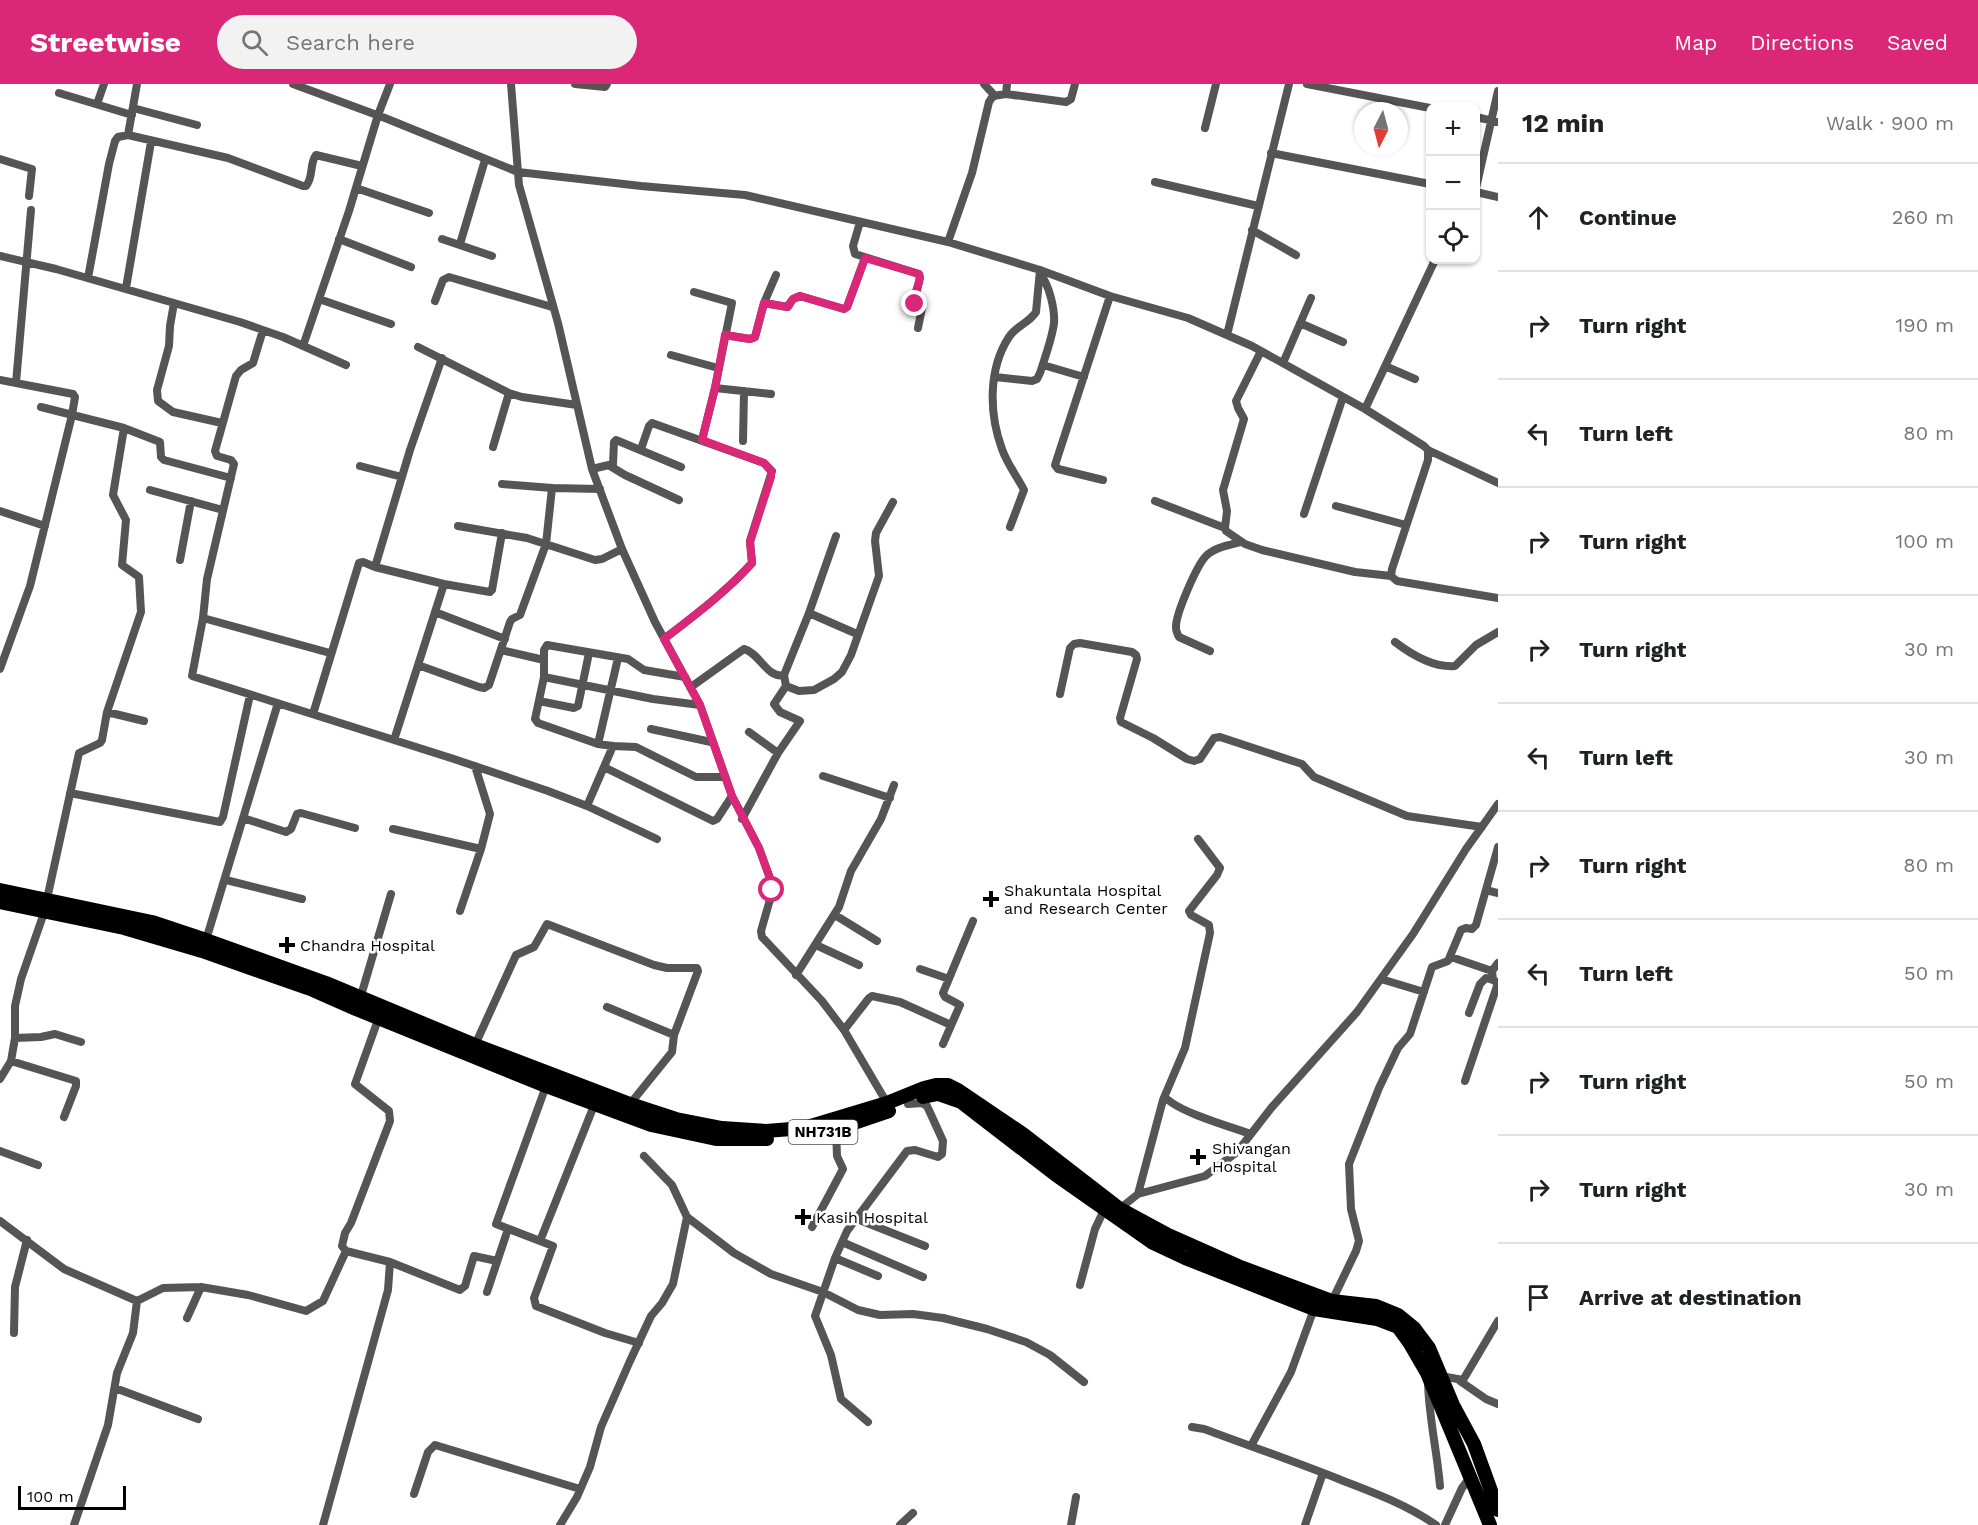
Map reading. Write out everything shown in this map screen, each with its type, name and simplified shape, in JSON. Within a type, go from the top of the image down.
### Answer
[{"type":"highway","points":[[0,890],[46,905],[152,922],[206,940],[326,983],[475,1045],[630,1104],[676,1119],[722,1128],[766,1131],[804,1128],[887,1103],[936,1085],[948,1085],[1023,1134],[1112,1211],[1192,1248],[1332,1301],[1376,1306],[1398,1316],[1414,1328],[1429,1348],[1434,1375],[1474,1444],[1498,1510]]},
{"type":"highway","name":"NH731B","points":[[0,902],[46,905],[202,951],[313,990],[356,1010],[379,1017],[546,1086],[651,1125],[716,1139],[789,1138],[836,1130],[938,1094],[961,1102],[1154,1243],[1185,1258],[1314,1308],[1377,1319],[1398,1327],[1434,1375],[1490,1525]]},
{"type":"street","points":[[97,104],[104,84]]},
{"type":"street","points":[[128,135],[137,84]]},
{"type":"street","points":[[293,84],[378,115],[518,172],[746,195],[948,242],[1110,296],[1188,318],[1261,351],[1365,409],[1428,450],[1498,483]]},
{"type":"street","points":[[303,346],[390,84]]},
{"type":"street","points":[[511,84],[519,185],[592,469],[622,549],[664,639],[700,705],[724,777],[742,819],[759,848],[771,881],[771,896],[762,924],[762,937],[822,1002],[844,1030],[887,1103]]},
{"type":"street","points":[[575,84],[599,88],[607,84]]},
{"type":"street","points":[[984,84],[995,96]]},
{"type":"street","points":[[1006,94],[1007,84]]},
{"type":"street","points":[[948,242],[972,173],[988,102],[995,96],[1006,94],[1069,102],[1075,84]]},
{"type":"street","points":[[1205,128],[1216,84]]},
{"type":"street","points":[[1227,335],[1289,84]]},
{"type":"street","points":[[1307,84],[1426,107]]},
{"type":"street","points":[[1480,175],[1495,121],[1498,91]]},
{"type":"street","points":[[58,93],[97,104],[197,125]]},
{"type":"street","points":[[1480,118],[1495,121]]},
{"type":"street","points":[[88,278],[115,141],[118,137],[128,135],[228,158],[303,186],[310,181],[313,158],[316,155],[362,166]]},
{"type":"street","points":[[126,288],[151,142]]},
{"type":"street","points":[[1271,153],[1426,183]]},
{"type":"street","points":[[0,159],[32,169],[29,196]]},
{"type":"street","points":[[460,244],[485,160]]},
{"type":"street","points":[[1155,182],[1258,206]]},
{"type":"street","points":[[356,188],[429,213]]},
{"type":"street","points":[[1480,191],[1498,197]]},
{"type":"street","points":[[16,383],[31,210]]},
{"type":"street","points":[[860,222],[853,250],[855,254],[919,274],[914,302],[922,308],[918,328]]},
{"type":"street","points":[[1252,230],[1296,255]]},
{"type":"street","points":[[339,239],[411,267]]},
{"type":"street","points":[[442,239],[492,256]]},
{"type":"street","points":[[0,256],[126,288],[263,330],[346,365]]},
{"type":"street","points":[[764,303],[788,307],[793,299],[800,296],[844,309],[847,307],[865,258]]},
{"type":"street","points":[[1365,409],[1433,264]]},
{"type":"street","points":[[995,377],[1032,381],[1037,379],[1043,365],[1054,323],[1045,279],[1040,272]]},
{"type":"street","points":[[1011,527],[1024,492],[1002,450],[996,430],[993,402],[995,377],[1003,347],[1010,336],[1036,312],[1040,272]]},
{"type":"street","points":[[725,335],[750,339],[755,337],[764,303],[776,275]]},
{"type":"street","points":[[435,301],[443,280],[449,277],[552,307]]},
{"type":"street","points":[[694,292],[732,303],[702,440]]},
{"type":"street","points":[[1103,480],[1058,468],[1055,465],[1110,296]]},
{"type":"street","points":[[1283,363],[1311,298]]},
{"type":"street","points":[[319,299],[391,324]]},
{"type":"street","points":[[174,303],[169,346],[156,396],[173,412],[222,423]]},
{"type":"street","points":[[1300,323],[1343,342]]},
{"type":"street","points":[[263,330],[253,363],[236,376],[215,454],[233,462],[207,579],[204,618],[192,676],[475,766],[587,806],[657,839]]},
{"type":"street","points":[[418,347],[509,393],[577,405]]},
{"type":"street","points":[[1225,528],[1227,511],[1223,490],[1244,419],[1236,401],[1261,351]]},
{"type":"street","points":[[671,355],[718,368]]},
{"type":"street","points":[[375,567],[410,450],[442,358]]},
{"type":"street","points":[[1043,365],[1084,377]]},
{"type":"street","points":[[1385,366],[1415,380]]},
{"type":"street","points":[[0,380],[73,394],[75,397],[30,586],[0,669]]},
{"type":"street","points":[[715,388],[771,394]]},
{"type":"street","points":[[743,441],[744,391]]},
{"type":"street","points":[[493,447],[509,393]]},
{"type":"street","points":[[1304,514],[1342,397]]},
{"type":"street","points":[[41,407],[124,428],[160,442],[162,459],[231,478]]},
{"type":"street","points":[[641,449],[652,423],[764,463],[771,471],[750,542],[752,563],[714,600],[664,639]]},
{"type":"street","points":[[0,1079],[12,1061],[15,1006],[21,979],[46,905],[77,759],[83,750],[102,740],[107,712],[141,612],[139,577],[122,565],[126,520],[113,495],[124,428]]},
{"type":"street","points":[[610,466],[614,461],[615,440],[681,467]]},
{"type":"street","points":[[1391,576],[1428,460],[1428,450]]},
{"type":"street","points":[[360,466],[402,477]]},
{"type":"street","points":[[592,469],[610,466],[679,500]]},
{"type":"street","points":[[502,484],[600,489]]},
{"type":"street","points":[[418,665],[484,688],[489,685],[512,619],[520,615],[546,543],[552,488]]},
{"type":"street","points":[[150,490],[223,510]]},
{"type":"street","points":[[180,560],[191,501]]},
{"type":"street","points":[[1155,501],[1225,528],[1241,542],[1280,555],[1355,572],[1391,576],[1397,580],[1498,598]]},
{"type":"street","points":[[786,686],[806,692],[834,679],[842,672],[879,576],[875,549],[876,534],[893,502]]},
{"type":"street","points":[[1336,506],[1406,525]]},
{"type":"street","points":[[0,511],[45,526]]},
{"type":"street","points":[[458,526],[546,543],[594,560],[602,559],[622,549]]},
{"type":"street","points":[[313,714],[359,563],[363,562],[444,584],[486,592],[492,590],[502,533]]},
{"type":"street","points":[[742,819],[778,753],[800,722],[780,712],[774,702],[786,686],[784,675],[836,536]]},
{"type":"street","points":[[1210,651],[1179,637],[1176,624],[1188,588],[1203,560],[1215,550],[1241,542]]},
{"type":"street","points":[[394,740],[444,584]]},
{"type":"street","points":[[435,612],[505,639]]},
{"type":"street","points":[[809,613],[857,634]]},
{"type":"street","points":[[204,618],[330,653]]},
{"type":"street","points":[[1395,642],[1419,658],[1449,667],[1455,666],[1476,645],[1498,632]]},
{"type":"street","points":[[1060,694],[1070,648],[1074,644],[1080,643],[1132,652],[1137,659],[1120,718],[1121,722],[1187,759],[1194,761],[1200,759],[1214,738],[1220,737],[1302,764],[1314,777],[1407,816],[1482,827]]},
{"type":"street","points":[[685,677],[644,670],[628,659],[547,645],[544,650],[544,677],[536,719],[538,723],[598,744],[613,747],[636,747],[696,777],[724,777]]},
{"type":"street","points":[[691,687],[744,649],[752,652],[771,673],[777,676],[784,675]]},
{"type":"street","points":[[501,650],[544,660]]},
{"type":"street","points":[[539,701],[576,707],[589,652]]},
{"type":"street","points":[[598,744],[618,658]]},
{"type":"street","points":[[544,677],[700,705]]},
{"type":"street","points":[[70,793],[220,822],[250,695]]},
{"type":"street","points":[[206,940],[278,703]]},
{"type":"street","points":[[107,712],[144,721]]},
{"type":"street","points":[[651,729],[711,742]]},
{"type":"street","points":[[749,732],[778,753]]},
{"type":"street","points":[[587,806],[613,747]]},
{"type":"street","points":[[460,912],[481,849],[490,810],[475,766]]},
{"type":"street","points":[[604,767],[713,821],[717,819],[732,796]]},
{"type":"street","points":[[823,776],[890,798]]},
{"type":"street","points":[[796,975],[835,915],[843,899],[851,871],[881,819],[894,785]]},
{"type":"street","points":[[1080,1285],[1095,1229],[1112,1211],[1138,1194],[1205,1176],[1237,1152],[1272,1107],[1357,1012],[1413,934],[1498,805]]},
{"type":"street","points":[[243,818],[286,832],[291,829],[297,814],[302,813],[355,828]]},
{"type":"street","points":[[393,829],[481,849]]},
{"type":"street","points":[[1138,1194],[1163,1100],[1185,1048],[1210,933],[1209,924],[1191,915],[1189,911],[1220,871],[1219,864],[1198,839]]},
{"type":"street","points":[[1332,1301],[1359,1241],[1351,1209],[1349,1164],[1378,1088],[1398,1048],[1410,1034],[1432,968],[1445,964],[1451,957],[1461,930],[1476,925],[1498,847]]},
{"type":"street","points":[[226,880],[302,899]]},
{"type":"street","points":[[1486,890],[1498,893]]},
{"type":"street","points":[[360,999],[392,894]]},
{"type":"street","points":[[835,915],[877,941]]},
{"type":"street","points":[[943,1044],[960,1005],[943,995],[973,921]]},
{"type":"street","points":[[475,1045],[516,955],[534,947],[547,924],[654,965],[668,968],[697,968],[698,971],[674,1035],[672,1052],[630,1104]]},
{"type":"street","points":[[816,945],[859,965]]},
{"type":"street","points":[[1451,957],[1492,971]]},
{"type":"street","points":[[1492,971],[1498,963]]},
{"type":"street","points":[[920,969],[949,979]]},
{"type":"street","points":[[1465,1081],[1496,982],[1492,971]]},
{"type":"street","points":[[1469,1013],[1480,984],[1485,978],[1496,982]]},
{"type":"street","points":[[1381,979],[1424,992]]},
{"type":"street","points":[[844,1030],[873,996],[900,1002],[951,1025]]},
{"type":"street","points":[[607,1007],[674,1035]]},
{"type":"street","points":[[379,1017],[355,1084],[389,1111],[390,1121],[351,1223],[345,1233],[342,1246],[346,1251],[390,1263],[460,1290],[465,1286],[474,1256],[497,1261]]},
{"type":"street","points":[[15,1038],[41,1038],[55,1034],[81,1042]]},
{"type":"street","points":[[12,1061],[76,1081],[64,1117]]},
{"type":"street","points":[[546,1086],[496,1224],[551,1244],[554,1249],[534,1298],[534,1304],[605,1333],[639,1343]]},
{"type":"street","points":[[1165,1097],[1186,1110],[1251,1134]]},
{"type":"street","points":[[540,1241],[595,1103]]},
{"type":"street","points":[[868,1422],[845,1404],[838,1390],[831,1354],[814,1316],[842,1242],[907,1151],[915,1150],[938,1157],[942,1154],[944,1141],[927,1106],[922,1103],[908,1104]]},
{"type":"street","points":[[812,1227],[843,1169],[837,1156],[836,1130]]},
{"type":"street","points":[[0,1151],[38,1165]]},
{"type":"street","points":[[644,1156],[672,1185],[687,1217],[734,1253],[771,1274],[823,1292],[858,1310],[880,1315],[913,1314],[943,1318],[1026,1342],[1050,1355],[1084,1382]]},
{"type":"street","points":[[560,1525],[590,1467],[601,1427],[651,1316],[673,1284],[687,1217]]},
{"type":"street","points":[[857,1219],[925,1246]]},
{"type":"street","points":[[0,1221],[64,1269],[137,1301]]},
{"type":"street","points":[[487,1292],[508,1229]]},
{"type":"street","points":[[14,1333],[15,1287],[27,1240]]},
{"type":"street","points":[[842,1242],[923,1277]]},
{"type":"street","points":[[137,1301],[163,1288],[201,1287],[248,1295],[306,1311],[323,1301],[346,1251]]},
{"type":"street","points":[[835,1258],[878,1276]]},
{"type":"street","points":[[323,1525],[388,1290],[390,1263]]},
{"type":"street","points":[[187,1318],[201,1287]]},
{"type":"street","points":[[74,1525],[108,1425],[117,1373],[133,1333],[137,1301]]},
{"type":"street","points":[[1251,1446],[1291,1372],[1314,1308]]},
{"type":"street","points":[[1460,1381],[1498,1321]]},
{"type":"street","points":[[1440,1486],[1437,1454],[1430,1427],[1434,1375],[1460,1381],[1478,1394],[1498,1404]]},
{"type":"street","points":[[115,1388],[198,1419]]},
{"type":"street","points":[[1192,1427],[1251,1446],[1395,1501],[1416,1511],[1436,1525]]},
{"type":"street","points":[[414,1494],[428,1452],[435,1445],[580,1489]]},
{"type":"street","points":[[1305,1525],[1323,1473]]},
{"type":"street","points":[[1445,1525],[1462,1488],[1471,1476]]},
{"type":"street","points":[[1071,1525],[1076,1497]]},
{"type":"street","points":[[900,1525],[913,1513]]},
{"type":"place","name":"Shakuntala Hospital and Research Center","points":[[991,899]]},
{"type":"place","name":"Chandra Hospital","points":[[287,945]]},
{"type":"place","name":"Shivangan Hospital","points":[[1198,1157]]},
{"type":"place","name":"Kasih Hospital","points":[[803,1217]]},
{"type":"route","points":[[772,890],[759,848],[732,796],[711,742],[700,705],[664,639],[714,600],[752,563],[750,542],[771,477],[771,471],[764,463],[702,440],[725,335],[750,339],[755,337],[764,303],[788,307],[793,299],[800,296],[844,309],[847,307],[865,258],[917,272],[920,278],[915,304]]}]
